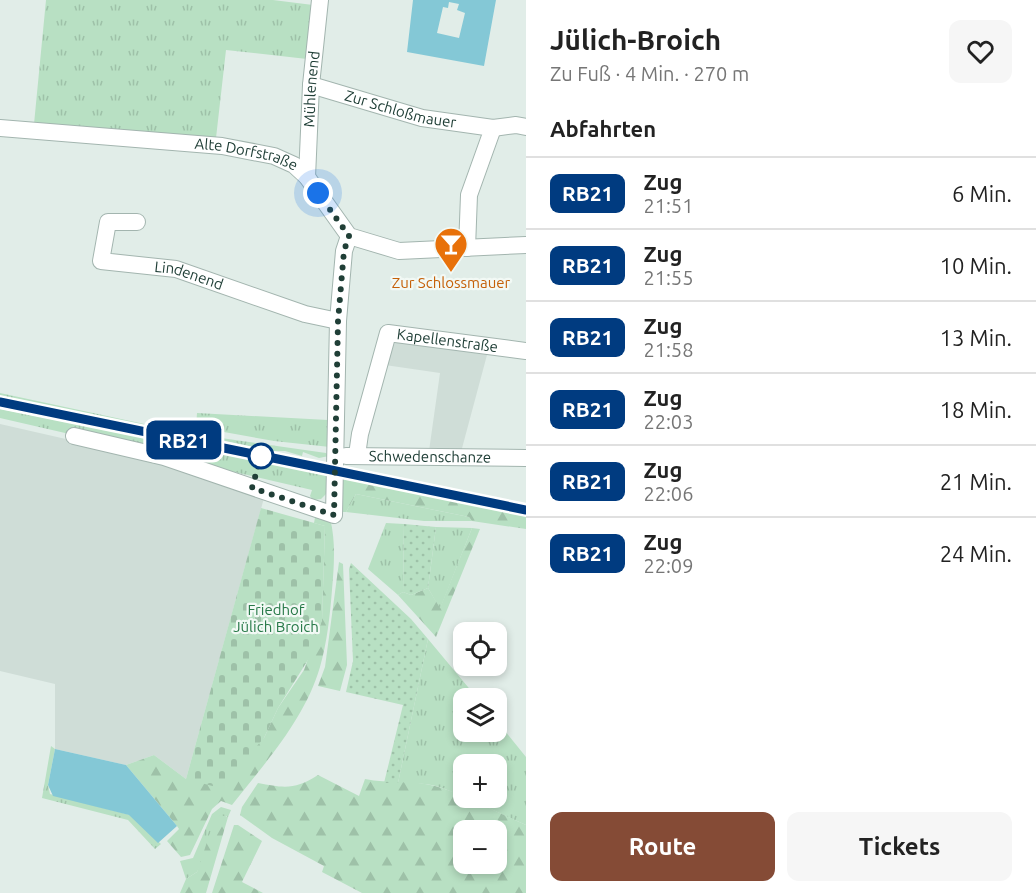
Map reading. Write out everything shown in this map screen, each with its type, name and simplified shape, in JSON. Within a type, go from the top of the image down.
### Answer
[{"type":"street","name":"Mühlenend","points":[[308,177],[311,85],[320,0]]},
{"type":"street","name":"Zur Schloßmauer","points":[[311,85],[422,118],[493,128],[516,125],[526,128]]},
{"type":"street","name":"Alte Dorfstraße","points":[[0,128],[245,149],[285,160],[308,177],[349,236]]},
{"type":"street","points":[[467,248],[469,195],[493,128]]},
{"type":"street","name":"Lindenend","points":[[137,222],[108,222],[101,261],[176,269],[305,314],[338,321]]},
{"type":"street","points":[[74,436],[164,457],[334,515],[338,321],[344,251],[349,236],[399,251],[526,245]]},
{"type":"street","name":"Kapellenstraße","points":[[357,455],[360,434],[388,333],[526,351]]},
{"type":"street","name":"Schwedenschanze","points":[[334,452],[345,456],[526,458]]},
{"type":"shaded area","points":[[400,341],[487,355],[461,452],[429,451],[440,373],[385,365],[393,345]]},
{"type":"shaded area","points":[[0,424],[158,460],[264,498],[186,779],[154,755],[126,765],[55,749],[55,684],[0,671]]},
{"type":"green space","points":[[46,0],[273,0],[313,5],[307,59],[226,50],[216,138],[34,124]]},
{"type":"green space","points":[[0,393],[186,433],[326,453],[329,456],[319,458],[303,452],[302,456],[207,437],[206,442],[201,438],[0,398]]},
{"type":"green space","points":[[0,409],[329,474],[329,491],[321,499],[313,500],[310,496],[312,490],[0,418]]},
{"type":"green space","points":[[197,413],[328,420],[330,447],[274,441],[196,427]]},
{"type":"green space","points":[[341,476],[526,516],[526,529],[472,521],[469,517],[356,494],[346,512],[342,512]]},
{"type":"green space","points":[[356,494],[469,517],[472,521],[424,521],[346,512]]},
{"type":"green space","name":"Friedhof Jülich Broich","points":[[261,508],[325,526],[322,620],[311,655],[278,708],[264,738],[220,788],[186,779]]},
{"type":"green space","points":[[316,512],[330,518],[334,554],[326,639],[313,686],[305,705],[270,757],[232,805],[221,801],[212,809],[190,855],[181,857],[167,841],[179,829],[126,765],[154,755],[186,779],[264,738],[278,708],[304,670],[322,620],[325,526],[314,523]]},
{"type":"green space","points":[[386,523],[404,524],[403,592],[398,595],[368,569]]},
{"type":"green space","points":[[404,524],[436,527],[428,588],[411,595],[403,592]]},
{"type":"green space","points":[[436,527],[472,528],[440,609],[428,588]]},
{"type":"green space","points":[[472,528],[480,529],[436,637],[398,595],[403,592],[411,595],[428,588],[440,608]]},
{"type":"green space","points":[[339,562],[343,564],[347,665],[340,691],[318,686],[325,667]]},
{"type":"green space","points":[[351,563],[411,619],[428,639],[398,783],[384,783],[403,705],[346,692],[353,661],[349,569]]},
{"type":"green space","points":[[428,639],[453,669],[453,676],[459,676],[469,688],[453,688],[453,742],[507,742],[507,733],[526,757],[526,825],[489,808],[507,808],[507,754],[453,754],[453,792],[417,783],[398,783]]},
{"type":"green space","points":[[51,746],[55,749],[48,785],[50,794],[130,815],[161,844],[155,849],[128,820],[42,798]]},
{"type":"green space","points":[[318,775],[359,796],[365,779],[427,784],[453,792],[453,808],[489,808],[526,825],[526,893],[362,893],[322,872],[324,866],[272,838],[240,815],[242,807],[258,783],[289,786],[303,783]]},
{"type":"green space","points":[[221,807],[231,810],[228,817],[226,816],[197,872],[186,879],[180,861],[193,858],[212,814]]},
{"type":"green space","points":[[220,815],[228,817],[206,893],[180,893],[186,879],[197,872],[215,818]]},
{"type":"green space","points":[[234,825],[238,825],[262,841],[242,882],[263,893],[212,893]]},
{"type":"water","points":[[413,0],[496,0],[484,66],[407,52]],"holes":[[[449,2],[459,4],[457,10],[465,13],[459,38],[437,33],[443,7],[448,8]]]},
{"type":"water","points":[[55,749],[126,765],[177,826],[158,843],[129,815],[53,796],[48,785]]},
{"type":"railway","points":[[0,402],[526,510]]},
{"type":"train","name":"RB21","points":[[0,402],[526,510]]},
{"type":"place","name":"Zur Schlossmauer","points":[[451,273]]},
{"type":"route","points":[[261,456],[252,488],[334,515],[338,321],[344,251],[349,236],[318,193]]}]
